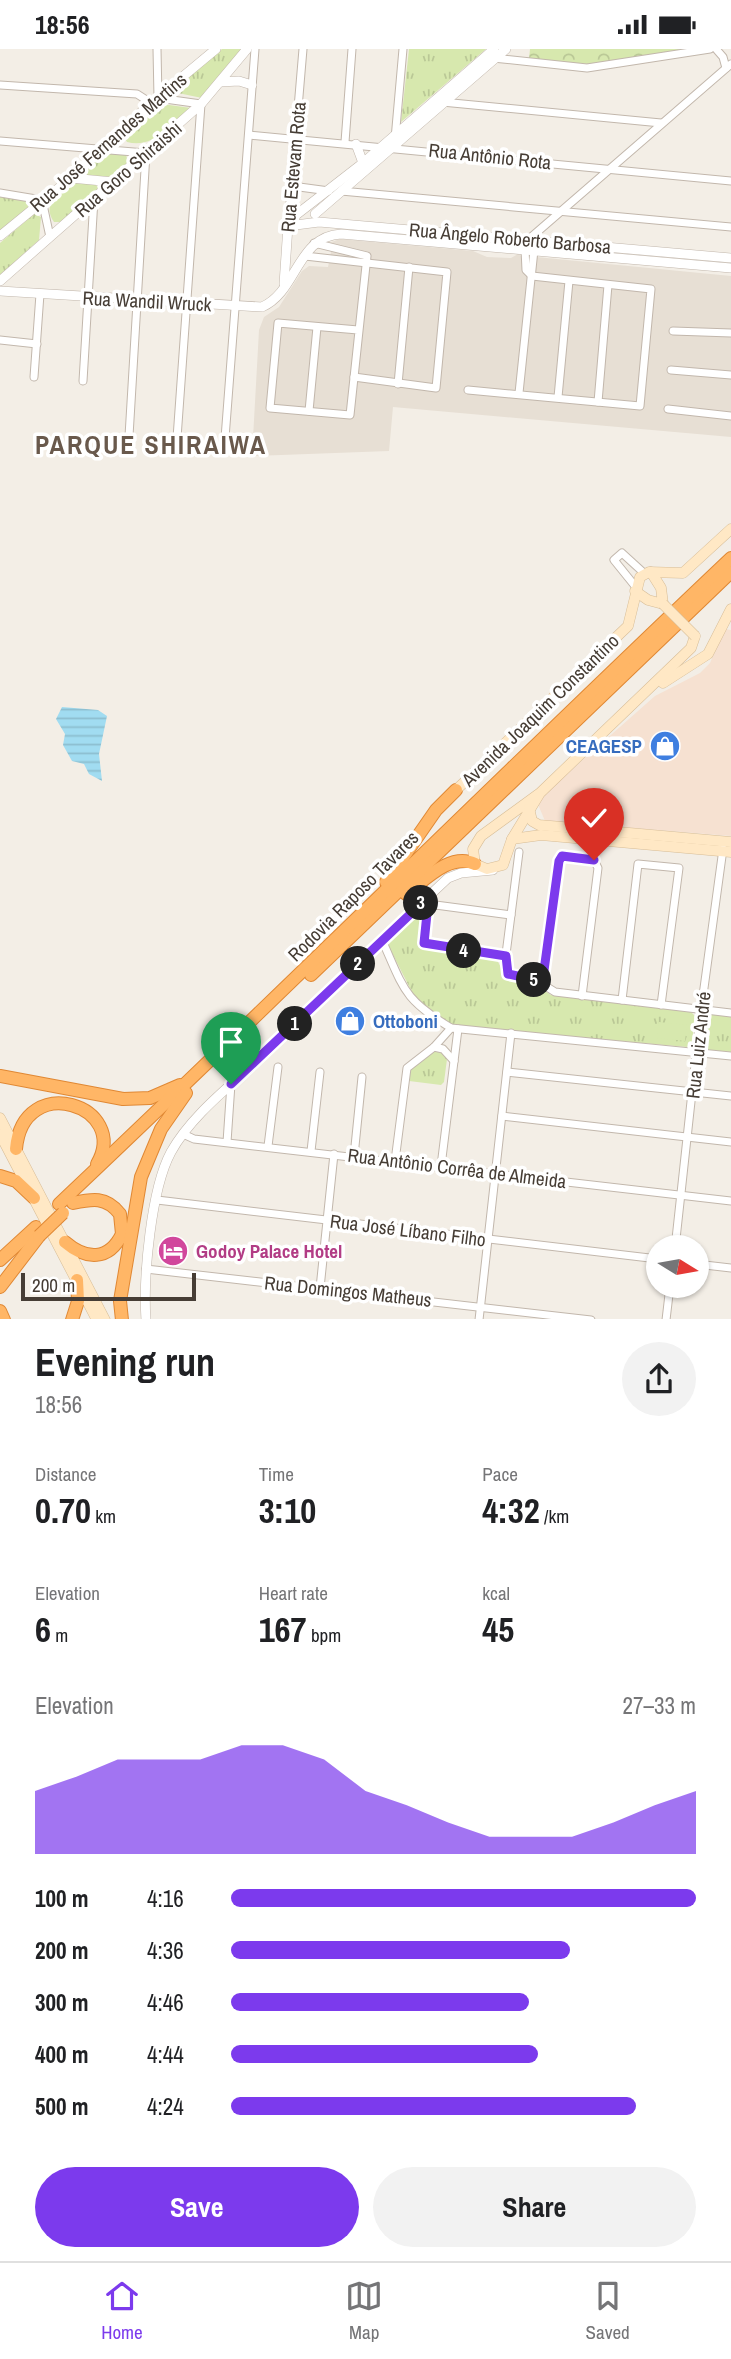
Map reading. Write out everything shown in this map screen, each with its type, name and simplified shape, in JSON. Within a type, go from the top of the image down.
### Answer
[{"type":"highway","name":"Rodovia Raposo Tavares","points":[[0,1274],[38,1232],[363,921],[501,776],[731,558]]},
{"type":"highway","name":"Rodovia Raposo Tavares","points":[[65,1207],[90,1175],[731,572]]},
{"type":"highway","points":[[363,921],[436,810],[456,790]]},
{"type":"highway","points":[[363,921],[446,865],[463,860],[475,864]]},
{"type":"highway","points":[[0,1076],[123,1100],[160,1094],[201,1071]]},
{"type":"highway","points":[[122,1319],[120,1301],[141,1177],[161,1129],[186,1093]]},
{"type":"highway","points":[[16,1149],[20,1125],[34,1109],[62,1104],[81,1109],[97,1119],[104,1136],[102,1156],[90,1175]]},
{"type":"highway","points":[[0,1176],[16,1181],[34,1198]]},
{"type":"highway","points":[[65,1207],[95,1199],[106,1201],[120,1214],[122,1234],[107,1252],[92,1256],[76,1251],[65,1242]]},
{"type":"highway","name":"Rodovia Raposo Tavares","points":[[0,1260],[21,1241],[38,1232]]},
{"type":"highway","points":[[0,1287],[38,1232]]},
{"type":"highway","points":[[0,1247],[21,1241]]},
{"type":"highway","points":[[72,1319],[78,1301],[77,1280]]},
{"type":"highway","points":[[0,1311],[4,1319]]},
{"type":"main road","points":[[648,573],[683,573],[731,529]]},
{"type":"main road","points":[[648,573],[661,588],[663,604]]},
{"type":"main road","name":"Avenida Joaquim Constantino","points":[[456,790],[628,626],[632,619],[635,588],[648,573]]},
{"type":"main road","points":[[635,588],[648,600],[663,604],[695,636],[702,651],[697,661]]},
{"type":"main road","points":[[653,688],[710,650],[731,609]]},
{"type":"main road","points":[[540,793],[512,839],[505,861],[496,869],[475,864],[473,849],[481,837],[540,793],[653,688],[691,648],[695,636]]},
{"type":"main road","points":[[529,808],[532,821],[539,825],[727,847]]},
{"type":"main road","points":[[512,839],[541,835],[727,847]]},
{"type":"main road","points":[[0,1118],[106,1319]]},
{"type":"main road","points":[[0,1134],[97,1319]]},
{"type":"street","points":[[155,100],[157,49]]},
{"type":"street","name":"Rua José Fernandes Martins","points":[[0,236],[71,178],[155,100],[216,49]]},
{"type":"street","name":"Rua Goro Shiraishi","points":[[0,281],[201,104],[247,49]]},
{"type":"street","points":[[224,451],[255,49]]},
{"type":"street","name":"Rua Estevam Rota","points":[[284,285],[303,49]]},
{"type":"street","points":[[345,142],[352,49]]},
{"type":"street","points":[[395,141],[403,49]]},
{"type":"street","points":[[317,218],[435,101],[491,55],[506,49]]},
{"type":"street","points":[[491,55],[587,68],[710,49]]},
{"type":"street","points":[[529,239],[609,167],[729,66],[716,49]]},
{"type":"street","points":[[288,226],[296,215],[380,148],[395,141],[446,102],[491,55]]},
{"type":"street","points":[[220,82],[239,81],[252,85]]},
{"type":"street","points":[[0,85],[137,94],[155,100],[201,104],[177,438]]},
{"type":"street","points":[[435,101],[662,123]]},
{"type":"street","points":[[249,135],[345,142],[380,148]]},
{"type":"street","points":[[0,141],[146,153],[129,436]]},
{"type":"street","name":"Rua Antônio Rota","points":[[395,141],[731,181]]},
{"type":"street","points":[[356,144],[363,163]]},
{"type":"street","points":[[71,178],[113,183]]},
{"type":"street","name":"Rua Ângelo Roberto Barbosa","points":[[292,186],[731,227]]},
{"type":"street","points":[[0,193],[42,200],[50,237]]},
{"type":"street","points":[[83,381],[94,199]]},
{"type":"street","points":[[310,204],[323,236],[341,234],[731,268]]},
{"type":"street","name":"Rua Ângelo Roberto Barbosa","points":[[288,226],[317,218],[731,258]]},
{"type":"street","name":"Rua Wandil Wruck","points":[[0,291],[262,307],[268,305],[304,255],[323,236]]},
{"type":"street","points":[[314,243],[367,256],[350,415],[270,408],[278,323],[358,330]]},
{"type":"street","points":[[467,390],[640,406],[651,289],[532,277],[526,270],[529,249]]},
{"type":"street","points":[[286,251],[293,257],[304,255],[447,272],[436,388],[354,377]]},
{"type":"street","points":[[398,384],[409,267]]},
{"type":"street","points":[[519,393],[532,277]]},
{"type":"street","points":[[558,397],[569,281]]},
{"type":"street","points":[[598,402],[608,285]]},
{"type":"street","points":[[34,377],[40,294]]},
{"type":"street","points":[[309,411],[317,327]]},
{"type":"street","points":[[673,331],[731,333]]},
{"type":"street","points":[[0,340],[37,344]]},
{"type":"street","points":[[671,370],[731,375]]},
{"type":"street","points":[[668,409],[730,416],[731,406]]},
{"type":"street","points":[[635,588],[614,560],[622,553],[648,573]]},
{"type":"street","name":"Rua Luiz André","points":[[676,1235],[701,1010],[719,873],[727,847]]},
{"type":"street","points":[[519,852],[506,956],[508,974],[536,980],[555,992],[731,1013]]},
{"type":"street","points":[[542,985],[562,856],[597,863],[582,996]]},
{"type":"street","points":[[622,1000],[638,864],[679,868],[660,1005]]},
{"type":"street","points":[[146,1319],[146,1269],[157,1200],[166,1163],[183,1134],[231,1084],[454,875],[496,869]]},
{"type":"street","points":[[719,873],[731,874]]},
{"type":"street","points":[[425,903],[511,915]]},
{"type":"street","points":[[425,903],[424,943],[506,956]]},
{"type":"street","points":[[382,940],[409,998],[421,1010],[454,1029],[731,1056]]},
{"type":"street","points":[[395,1161],[407,1068],[454,1029]]},
{"type":"street","points":[[441,1166],[454,1061],[454,1029]]},
{"type":"street","points":[[479,1319],[511,1033]]},
{"type":"street","points":[[434,1047],[443,1049],[454,1061]]},
{"type":"street","points":[[268,1146],[278,1067]]},
{"type":"street","points":[[311,1151],[320,1072]]},
{"type":"street","points":[[507,1072],[731,1096]]},
{"type":"street","points":[[354,1156],[362,1077]]},
{"type":"street","points":[[227,1142],[231,1084]]},
{"type":"street","points":[[502,1116],[731,1142]]},
{"type":"street","name":"Rua Antônio Corrêa de Almeida","points":[[183,1134],[194,1139],[731,1201]]},
{"type":"street","points":[[320,1288],[334,1154]]},
{"type":"street","name":"Rua José Líbano Filho","points":[[157,1200],[646,1258]]},
{"type":"street","points":[[709,1265],[731,1268]]},
{"type":"street","name":"Rua Domingos Matheus","points":[[146,1269],[592,1319]]},
{"type":"street","points":[[666,1319],[668,1299]]},
{"type":"shaded area","points":[[340,239],[473,251],[487,257],[511,258],[518,254],[523,257],[523,272],[535,274],[536,257],[731,276],[731,437],[393,407],[389,451],[252,456],[259,330],[264,317],[279,307],[302,271],[309,266],[328,267],[332,247],[323,245]]},
{"type":"shaded area","name":"CEAGESP","points":[[725,629],[731,630],[731,836],[545,821],[537,802],[543,795],[655,696],[700,673],[710,663]]},
{"type":"green space","points":[[222,49],[242,49],[202,98],[178,93],[177,87]]},
{"type":"green space","points":[[409,49],[486,49],[401,122]]},
{"type":"green space","points":[[530,49],[686,49],[588,64],[529,59]]},
{"type":"green space","points":[[162,104],[191,108],[154,139],[127,142],[124,137]]},
{"type":"green space","points":[[104,151],[126,154],[128,164],[113,177],[86,175],[83,172]]},
{"type":"green space","points":[[73,183],[94,184],[98,187],[96,193],[61,222],[54,222],[50,210],[53,199]]},
{"type":"green space","points":[[0,197],[25,198],[29,203],[28,208],[0,231]]},
{"type":"green space","points":[[34,214],[41,217],[39,240],[0,275],[0,243]]},
{"type":"green space","points":[[419,910],[423,912],[420,940],[432,950],[496,958],[507,979],[532,982],[551,995],[691,1012],[695,1016],[692,1043],[687,1047],[453,1026],[417,1002],[387,943]]},
{"type":"green space","points":[[705,1013],[731,1016],[731,1052],[706,1050],[702,1042]]},
{"type":"green space","points":[[659,1022],[687,1025],[685,1041],[657,1038]]},
{"type":"green space","points":[[435,1050],[440,1051],[447,1059],[444,1082],[441,1085],[409,1081],[408,1070]]},
{"type":"water","points":[[62,707],[98,710],[107,716],[99,754],[102,781],[89,774],[84,764],[72,761],[63,745],[65,734],[56,719]]},
{"type":"place","name":"CEAGESP","points":[[665,746]]},
{"type":"place","name":"Ottoboni","points":[[350,1021]]},
{"type":"place","name":"Godoy Palace Hotel","points":[[173,1251]]},
{"type":"district","name":"PARQUE SHIRAIWA","points":[[151,444]]},
{"type":"route","points":[[231,1084],[422,903],[428,904],[424,943],[432,947],[506,956],[508,974],[536,980],[542,985],[559,861],[562,856],[594,860]]}]
